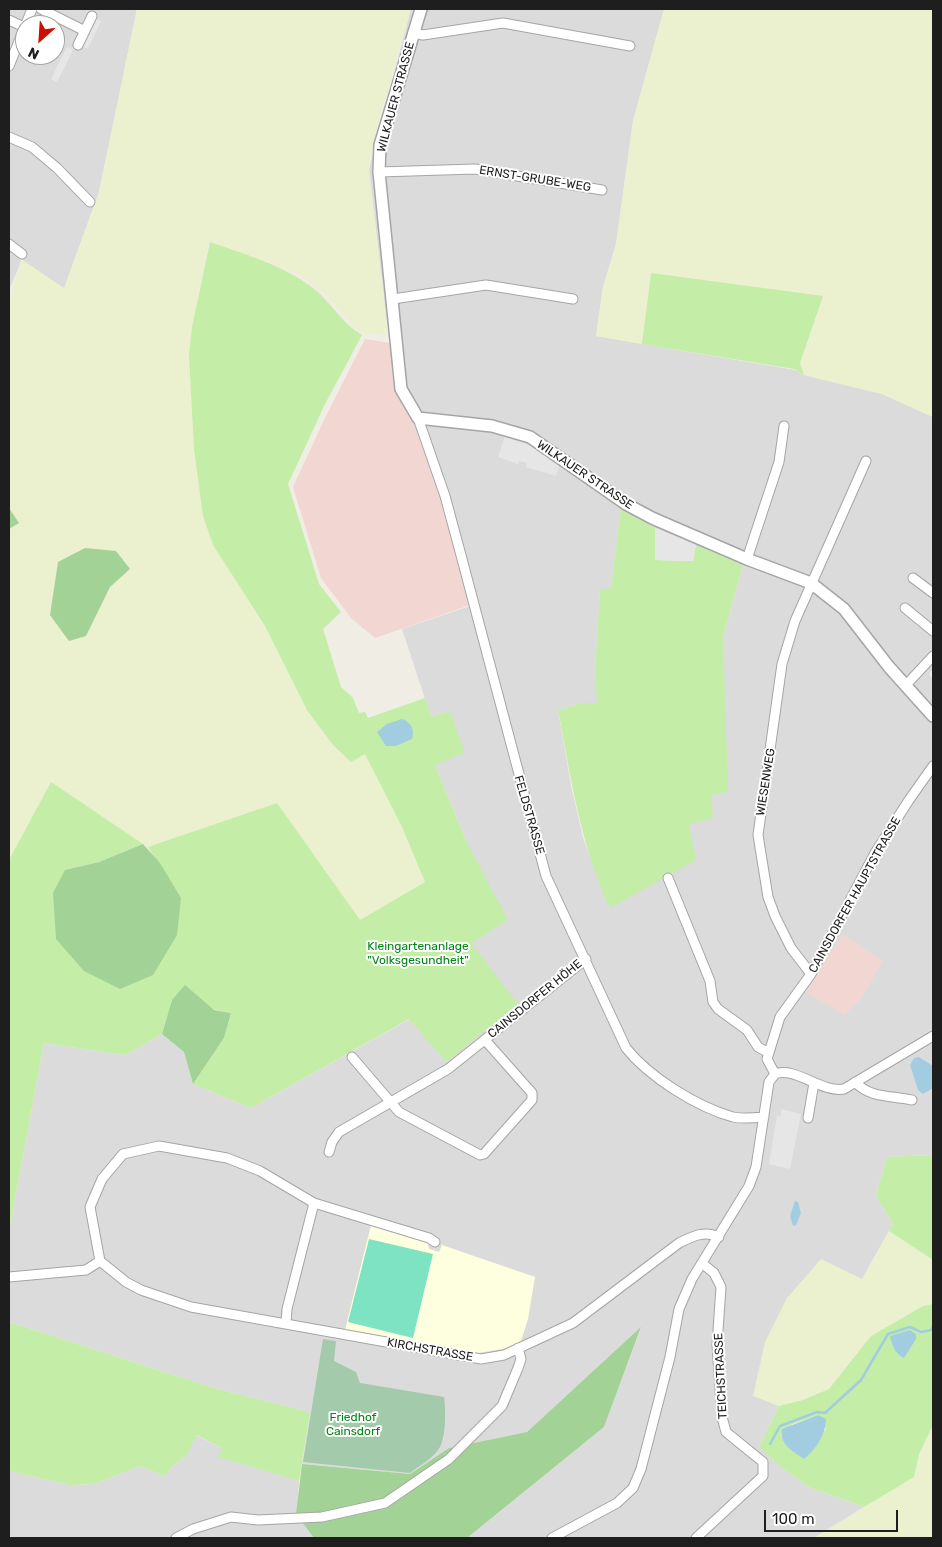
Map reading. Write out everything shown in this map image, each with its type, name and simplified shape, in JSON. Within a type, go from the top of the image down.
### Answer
[{"type":"street","points":[[41,9],[85,31]]},
{"type":"street","name":"WILKAUER STRASSE","points":[[421,9],[380,145],[379,172],[394,299],[401,389],[418,418],[492,426],[530,437],[643,513],[747,559],[811,583],[844,609],[933,716]]},
{"type":"street","points":[[78,45],[92,16]]},
{"type":"street","points":[[413,33],[423,35],[503,23],[630,46]]},
{"type":"street","points":[[9,66],[15,50]]},
{"type":"street","points":[[9,137],[32,148],[57,168],[90,202]]},
{"type":"street","name":"ERNST-GRUBE-WEG","points":[[379,172],[475,169],[602,190]]},
{"type":"street","points":[[9,244],[22,254]]},
{"type":"street","points":[[394,299],[486,285],[573,299]]},
{"type":"street","name":"FELDSTRASSE","points":[[418,418],[445,496],[546,876],[626,1048],[637,1062],[675,1089],[704,1105],[734,1117],[764,1117]]},
{"type":"street","points":[[747,559],[779,462],[784,426]]},
{"type":"street","name":"WIESENWEG","points":[[811,974],[791,948],[775,916],[768,897],[758,836],[782,664],[795,621],[866,461]]},
{"type":"street","points":[[914,578],[933,593]]},
{"type":"street","points":[[905,608],[933,631]]},
{"type":"street","points":[[906,685],[933,656]]},
{"type":"street","name":"CAINSDORFER HAUPTSTRASSE","points":[[769,1053],[780,1016],[811,974],[876,853],[933,766]]},
{"type":"street","points":[[668,878],[710,981],[713,1002],[718,1009],[747,1030],[758,1047],[769,1053],[767,1060],[775,1074]]},
{"type":"street","name":"CAINSDORFER HÖHE","points":[[328,1152],[339,1132],[448,1070],[586,959]]},
{"type":"street","points":[[552,1538],[617,1503],[633,1488],[642,1469],[670,1356],[679,1309],[692,1279],[703,1264],[749,1186],[759,1152],[769,1082],[775,1074],[784,1072],[838,1090],[933,1036]]},
{"type":"street","name":"CAINSDORFER HÖHE","points":[[352,1057],[399,1112],[480,1155],[484,1154],[532,1100],[532,1093],[485,1040]]},
{"type":"street","points":[[855,1082],[861,1088],[875,1094],[912,1100]]},
{"type":"street","points":[[808,1118],[814,1083]]},
{"type":"street","points":[[9,1277],[86,1270],[100,1261],[90,1207],[102,1178],[123,1154],[160,1146],[227,1158],[260,1171],[314,1203],[429,1238],[435,1242]]},
{"type":"street","points":[[286,1323],[287,1309],[314,1203]]},
{"type":"street","name":"KIRCHSTRASSE","points":[[100,1261],[126,1282],[169,1301],[208,1311],[286,1323],[466,1358],[493,1359],[573,1324],[679,1243],[694,1236],[710,1232],[719,1237]]},
{"type":"street","name":"TEICHSTRASSE","points":[[696,1538],[763,1476],[763,1462],[726,1432],[722,1417],[717,1346],[721,1287],[714,1273],[703,1264]]},
{"type":"street","points":[[176,1538],[194,1529],[231,1517],[258,1520],[322,1517],[385,1503],[448,1459],[502,1406],[521,1359],[518,1348]]},
{"type":"shaded area","points":[[9,9],[137,9],[99,192],[64,289],[22,260],[9,290]]},
{"type":"shaded area","points":[[137,9],[411,9],[377,126],[368,168],[388,334],[365,333],[352,325],[325,293],[295,272],[209,241],[192,327],[189,356],[194,449],[203,516],[213,545],[265,626],[307,710],[333,745],[365,754],[402,827],[425,882],[360,920],[276,803],[148,848],[51,782],[9,860],[9,529],[19,523],[9,508],[9,304],[21,259],[64,288],[99,192]],"holes":[[[85,548],[130,569],[110,587],[86,636],[50,615],[58,562]]]},
{"type":"shaded area","points":[[411,9],[664,9],[633,121],[616,244],[603,287],[596,336],[795,370],[804,375],[882,394],[933,417],[933,669],[929,674],[933,679],[933,1155],[887,1157],[876,1196],[893,1224],[862,1279],[753,1395],[779,1406],[759,1447],[782,1468],[809,1487],[864,1507],[814,1538],[467,1538],[604,1427],[641,1328],[527,1432],[449,1448],[410,1474],[302,1464],[310,1412],[217,1389],[9,1322],[9,1231],[44,1043],[125,1055],[162,1034],[184,1052],[193,1084],[251,1108],[410,1019],[446,1062],[471,943],[466,841],[435,765],[450,711],[431,717],[402,629],[470,606],[430,464],[394,382],[369,169]],"holes":[[[621,510],[655,528],[743,565],[723,636],[726,769],[711,795],[689,823],[610,908],[583,838],[571,786],[558,710],[582,703],[598,704],[595,672],[600,591],[611,588]],[[883,961],[806,992],[825,964]]]},
{"type":"shaded area","points":[[664,9],[933,9],[933,417],[882,394],[804,375],[800,363],[823,296],[651,273],[642,344],[596,336],[603,287],[616,244],[633,121]]},
{"type":"shaded area","points":[[94,18],[101,21],[88,49],[81,46]]},
{"type":"shaded area","points":[[67,47],[73,50],[57,82],[51,79],[58,65],[65,65],[65,51]]},
{"type":"shaded area","points":[[365,339],[390,343],[393,382],[398,397],[414,426],[432,472],[470,605],[375,638],[351,618],[321,578],[293,487]]},
{"type":"shaded area","points":[[505,436],[526,443],[559,466],[556,476],[526,467],[527,463],[519,461],[518,464],[498,457]]},
{"type":"shaded area","points":[[655,528],[696,545],[693,561],[655,560]]},
{"type":"shaded area","points":[[843,934],[883,961],[861,999],[844,1015],[806,992]]},
{"type":"shaded area","points":[[781,1109],[801,1114],[790,1169],[769,1164],[777,1115],[781,1116]]},
{"type":"shaded area","points":[[371,1225],[427,1240],[429,1249],[439,1252],[442,1245],[535,1277],[528,1319],[521,1341],[508,1348],[467,1355],[345,1330]]},
{"type":"shaded area","points":[[889,1231],[933,1260],[933,1304],[923,1306],[871,1336],[829,1389],[803,1400],[779,1406],[753,1396],[765,1342],[787,1298],[821,1259],[862,1279]]},
{"type":"shaded area","points":[[933,1425],[933,1538],[814,1538],[913,1477],[919,1454]]},
{"type":"shaded area","points":[[196,1435],[222,1448],[219,1457],[299,1481],[297,1514],[314,1538],[9,1538],[9,1471],[70,1485],[94,1484],[140,1466],[165,1476],[173,1465],[186,1456]]},
{"type":"green space","name":"Kleingartenanlage \"Volksgesundheit\"","points":[[210,242],[266,262],[293,275],[318,292],[344,321],[362,335],[325,404],[288,484],[319,584],[341,612],[323,629],[341,687],[353,698],[359,713],[365,712],[368,718],[425,698],[431,717],[450,711],[465,752],[435,765],[466,841],[508,920],[471,943],[518,1004],[446,1062],[409,1019],[251,1108],[193,1084],[224,1038],[231,1013],[172,1000],[162,1034],[125,1055],[44,1043],[9,1231],[9,860],[51,782],[143,844],[99,862],[65,870],[181,898],[148,847],[277,803],[360,920],[425,882],[402,827],[365,754],[351,762],[333,745],[307,710],[265,626],[213,545],[203,516],[194,449],[189,356],[192,327]]},
{"type":"green space","points":[[651,273],[823,296],[800,363],[804,375],[794,369],[642,344]]},
{"type":"green space","points":[[9,508],[19,523],[9,529]]},
{"type":"green space","points":[[621,509],[655,528],[655,560],[693,561],[696,545],[743,565],[723,636],[728,792],[711,795],[713,818],[689,824],[696,860],[610,908],[591,860],[584,835],[572,786],[558,710],[582,703],[597,703],[595,672],[600,590],[611,588]]},
{"type":"green space","points":[[85,548],[116,551],[130,569],[110,587],[86,636],[69,641],[50,615],[58,562]]},
{"type":"green space","points":[[143,844],[160,863],[181,898],[177,935],[153,975],[120,989],[84,971],[56,939],[53,893],[65,870],[99,862]]},
{"type":"green space","points":[[185,985],[214,1010],[231,1013],[224,1038],[193,1084],[184,1052],[162,1034],[172,1000]]},
{"type":"green space","points":[[933,1155],[933,1260],[889,1231],[893,1224],[876,1196],[887,1157]]},
{"type":"green space","points":[[369,1239],[433,1254],[413,1338],[348,1322]]},
{"type":"green space","points":[[933,1304],[933,1425],[919,1454],[914,1477],[864,1507],[809,1487],[782,1468],[759,1447],[779,1406],[803,1400],[829,1389],[871,1336],[923,1306]],"holes":[[[818,1415],[826,1429],[820,1437],[795,1453],[784,1443],[781,1435],[792,1424]]]},
{"type":"green space","points":[[9,1322],[217,1389],[310,1412],[299,1481],[218,1457],[222,1448],[197,1435],[186,1456],[173,1465],[165,1476],[140,1466],[94,1484],[70,1485],[9,1471]]},
{"type":"green space","points":[[641,1327],[604,1427],[467,1538],[314,1538],[296,1514],[302,1464],[410,1474],[449,1448],[527,1432]]},
{"type":"green space","name":"Friedhof Cainsdorf","points":[[323,1339],[336,1341],[334,1361],[356,1372],[360,1383],[444,1397],[445,1415],[442,1442],[434,1455],[410,1473],[303,1462]]},
{"type":"water","points":[[402,719],[412,727],[412,739],[396,746],[386,746],[377,732],[387,724]]},
{"type":"water","points":[[919,1057],[933,1066],[933,1088],[923,1094],[918,1090],[910,1065],[914,1058]]},
{"type":"water","points":[[795,1201],[798,1202],[801,1213],[796,1225],[793,1226],[790,1216]]},
{"type":"water","points":[[910,1330],[916,1334],[916,1339],[904,1358],[896,1352],[890,1336]]},
{"type":"water","points":[[818,1415],[826,1419],[826,1425],[816,1446],[804,1459],[785,1443],[782,1429]]},
{"type":"waterway","points":[[770,1444],[780,1426],[817,1412],[825,1413],[861,1380],[888,1334],[910,1327],[921,1332],[931,1330],[933,1326]]}]
